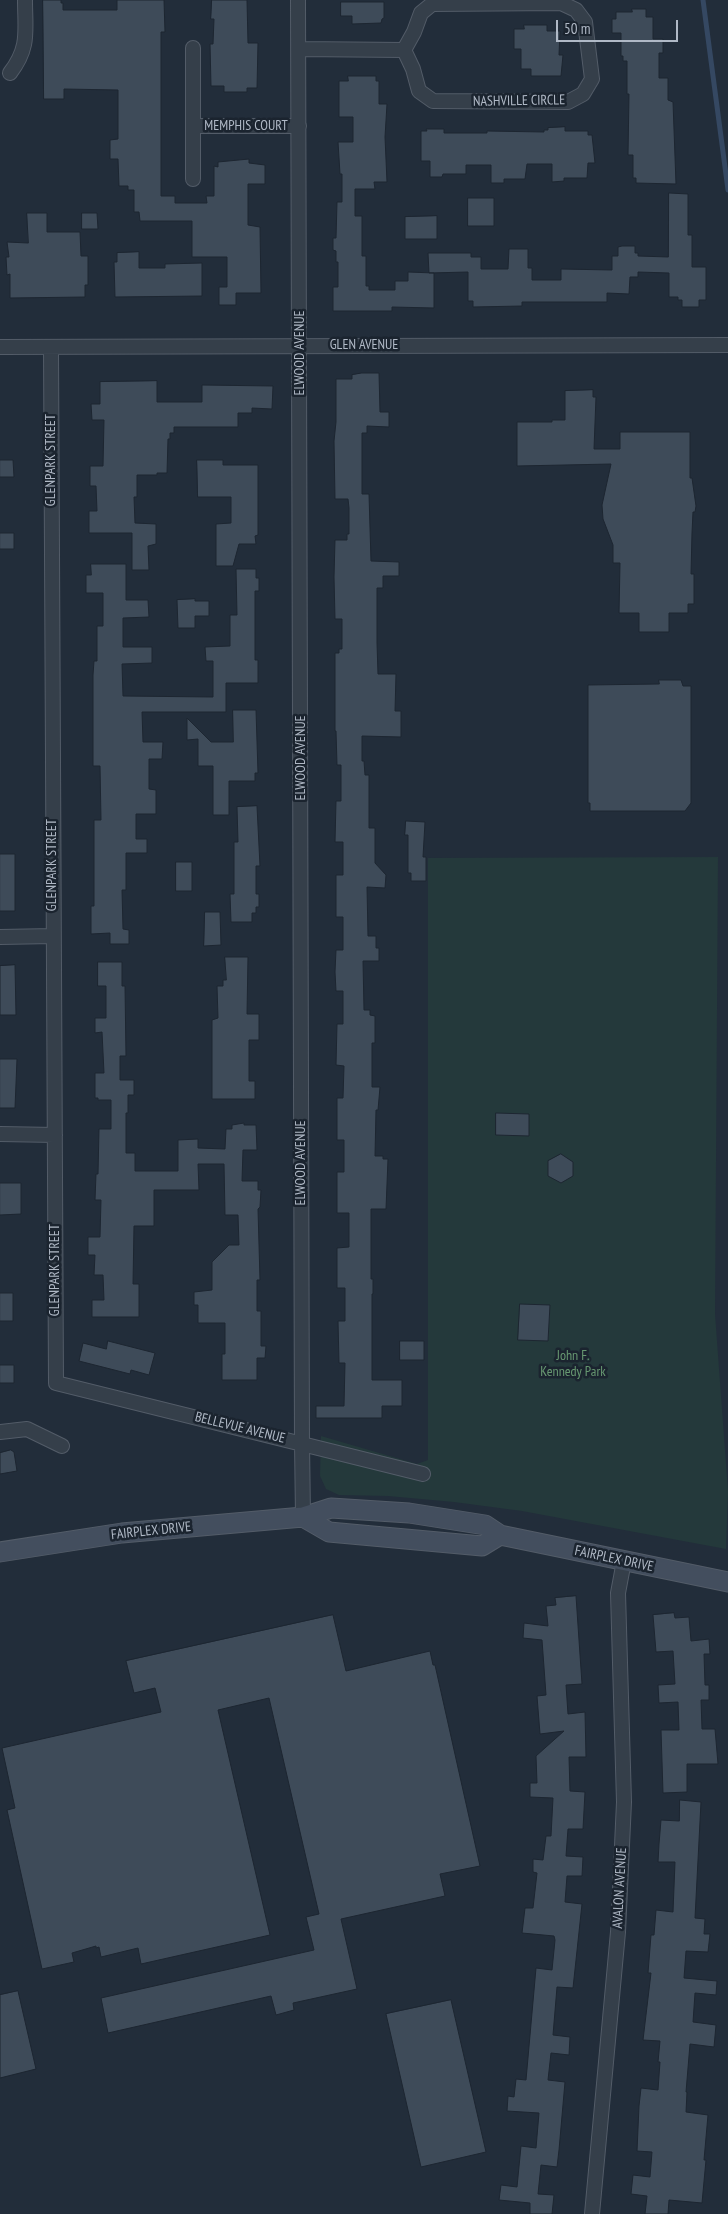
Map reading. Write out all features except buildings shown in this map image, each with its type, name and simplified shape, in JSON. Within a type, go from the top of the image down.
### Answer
[{"type":"main road","name":"FAIRPLEX DRIVE","points":[[0,1552],[122,1533],[304,1517],[331,1508],[409,1513],[485,1525],[500,1535],[728,1582]]},
{"type":"main road","points":[[304,1517],[329,1532],[482,1546],[500,1535]]},
{"type":"street","points":[[10,73],[21,59],[25,44],[25,0]]},
{"type":"street","name":"ELWOOD AVENUE","points":[[298,0],[302,1443],[304,1517]]},
{"type":"street","name":"NASHVILLE CIRCLE","points":[[561,3],[576,10],[585,22],[592,79],[583,94],[568,102],[433,101],[419,90],[413,69],[404,50],[414,32],[421,12],[432,4],[561,3]]},
{"type":"street","name":"MEMPHIS COURT","points":[[193,178],[194,48]]},
{"type":"street","points":[[298,48],[404,50]]},
{"type":"street","name":"MEMPHIS COURT","points":[[193,126],[299,126]]},
{"type":"street","name":"GLEN AVENUE","points":[[0,347],[728,345]]},
{"type":"street","name":"GLENPARK STREET","points":[[51,347],[56,1383]]},
{"type":"street","points":[[0,937],[53,936]]},
{"type":"street","points":[[0,1134],[54,1135]]},
{"type":"street","name":"BELLEVUE AVENUE","points":[[56,1383],[424,1474]]},
{"type":"street","points":[[0,1432],[27,1429],[62,1446]]},
{"type":"street","name":"AVALON AVENUE","points":[[592,2214],[618,1932],[624,1811],[624,1742],[618,1593],[624,1561]]},
{"type":"green space","name":"John F. Kennedy Park","points":[[718,857],[715,1314],[728,1491],[726,1549],[522,1511],[388,1496],[339,1495],[326,1489],[320,1476],[321,1436],[417,1464],[428,1460],[428,858]]},
{"type":"waterway","points":[[703,0],[728,190]]}]
